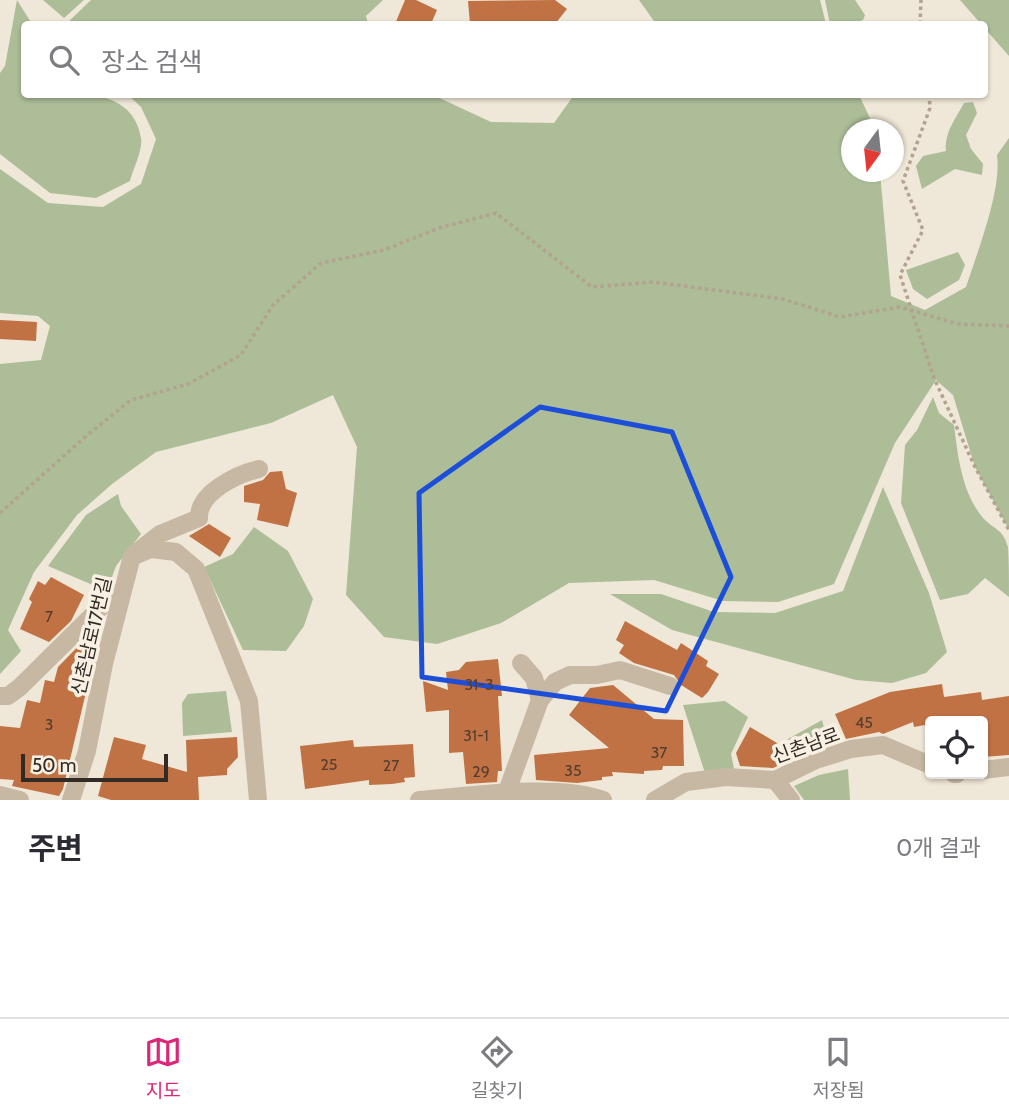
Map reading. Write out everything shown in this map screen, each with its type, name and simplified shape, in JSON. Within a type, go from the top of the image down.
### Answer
[{"type":"street","name":"신촌남로17번길","points":[[71,800],[87,751],[132,556],[160,534],[199,518],[202,503],[219,488],[238,476],[259,469]]},
{"type":"street","points":[[132,556],[150,549],[176,552],[197,569],[249,701],[258,800]]},
{"type":"street","points":[[0,696],[8,696],[20,687],[108,600],[122,590]]},
{"type":"street","points":[[521,663],[534,678],[541,700]]},
{"type":"street","points":[[506,794],[541,700],[555,682],[570,675],[597,675],[620,670],[670,686]]},
{"type":"street","name":"신촌남로","points":[[655,800],[686,782],[726,778],[775,780],[816,760],[851,749],[883,745],[925,763]]},
{"type":"street","points":[[988,770],[1009,767]]},
{"type":"street","points":[[775,780],[790,800]]},
{"type":"street","points":[[419,800],[506,794],[586,794],[603,800]]},
{"type":"street","points":[[0,795],[20,800]]},
{"type":"path","points":[[920,21],[921,0]]},
{"type":"path","points":[[929,98],[930,108],[903,181],[923,230],[900,275],[934,378],[975,467],[1009,530]]},
{"type":"path","points":[[0,513],[75,445],[131,400],[188,384],[241,355],[273,305],[321,263],[384,250],[439,229],[496,213],[592,287],[653,282],[783,299],[840,317],[900,307],[958,324],[1009,326]]},
{"type":"highlighted area","points":[[540,407],[672,432],[731,577],[666,711],[422,677],[419,493]]},
{"type":"green space","points":[[17,0],[30,21],[21,21],[21,98],[104,98],[125,108],[135,120],[141,138],[130,181],[96,198],[50,193],[0,154],[0,73],[5,66]]},
{"type":"green space","points":[[43,0],[84,0],[64,18]]},
{"type":"green space","points":[[91,0],[383,0],[366,16],[367,21],[69,21]]},
{"type":"green space","points":[[639,0],[820,0],[825,21],[654,21]]},
{"type":"green space","points":[[825,0],[855,0],[865,15],[860,21],[829,21]]},
{"type":"green space","points":[[960,0],[1009,0],[1009,56],[988,32],[988,21],[978,21]]},
{"type":"green space","points":[[131,98],[439,98],[491,122],[554,123],[572,98],[860,98],[870,119],[841,119],[841,182],[881,182],[891,296],[925,310],[966,287],[996,186],[997,155],[1009,138],[1009,530],[975,467],[953,395],[936,380],[895,443],[834,584],[778,602],[723,601],[654,580],[569,583],[501,623],[437,644],[384,637],[346,595],[357,447],[333,395],[271,423],[156,452],[112,484],[77,515],[34,572],[8,630],[21,651],[0,674],[0,364],[41,360],[50,326],[38,316],[0,313],[0,169],[48,203],[103,207],[141,184],[156,139],[141,107]]},
{"type":"green space","points":[[973,102],[977,113],[966,135],[971,149],[983,164],[982,175],[955,169],[922,189],[916,166],[923,156],[946,151],[947,138],[954,120],[964,103]]},
{"type":"green space","points":[[958,252],[965,265],[959,280],[927,299],[913,289],[906,270]]},
{"type":"green space","points":[[933,397],[939,413],[954,425],[962,475],[971,498],[984,519],[1001,533],[1006,541],[1009,597],[985,578],[968,594],[940,600],[901,503],[905,445],[917,430]]},
{"type":"green space","points":[[883,487],[929,593],[947,652],[926,673],[892,683],[856,680],[672,630],[610,594],[661,594],[714,612],[775,613],[843,591]]},
{"type":"green space","points":[[118,494],[121,506],[141,534],[116,566],[107,591],[48,566],[86,515]]},
{"type":"green space","points":[[254,527],[288,551],[313,599],[304,626],[286,651],[243,650],[204,567],[233,554]]},
{"type":"green space","points":[[226,691],[232,732],[183,736],[182,703],[188,694]]},
{"type":"green space","points":[[725,701],[748,717],[731,754],[735,773],[705,773],[683,705]]},
{"type":"green space","points":[[822,720],[829,747],[793,760],[788,739]]},
{"type":"green space","points":[[848,769],[850,800],[804,800],[794,786],[819,775]]},
{"type":"building","points":[[405,0],[416,0],[437,10],[432,21],[396,21]]},
{"type":"building","points":[[555,0],[567,9],[557,21],[470,21],[468,1]]},
{"type":"building","points":[[0,320],[37,322],[36,341],[0,339]]},
{"type":"building","points":[[282,471],[286,489],[297,493],[288,527],[257,520],[260,504],[244,502],[244,486],[263,480],[270,472]]},
{"type":"building","points":[[209,524],[231,538],[220,557],[189,536]]},
{"type":"building","points":[[51,577],[84,595],[71,621],[49,642],[20,629],[32,602],[29,599],[38,581],[45,585]]},
{"type":"building","points":[[625,621],[677,650],[681,643],[708,661],[706,666],[719,674],[708,692],[702,698],[681,685],[674,675],[634,663],[619,653],[624,645],[616,640]]},
{"type":"building","points":[[96,628],[101,629],[63,789],[59,796],[12,786],[14,780],[0,779],[0,726],[20,728],[27,700],[40,703],[45,680],[54,682],[58,667]]},
{"type":"building","points":[[498,659],[502,696],[498,696],[502,771],[498,771],[497,782],[466,784],[463,752],[449,753],[449,710],[426,712],[423,681],[448,690],[446,672],[459,670],[466,662]]},
{"type":"building","points":[[942,684],[944,697],[981,692],[982,700],[1009,696],[1009,755],[988,757],[988,716],[925,716],[925,725],[914,727],[913,722],[883,734],[879,732],[846,739],[835,714],[890,692]]},
{"type":"building","points":[[613,685],[654,719],[683,720],[684,766],[663,766],[662,770],[644,771],[644,774],[612,772],[613,776],[602,777],[602,780],[577,783],[536,780],[534,755],[609,748],[569,715],[590,688]]},
{"type":"building","points":[[750,727],[777,743],[779,751],[786,751],[788,761],[773,768],[740,766],[736,753]]},
{"type":"building","points":[[114,737],[146,745],[142,759],[187,772],[186,740],[237,737],[238,757],[227,769],[227,775],[198,777],[199,800],[111,800],[98,796]]},
{"type":"building","points":[[353,740],[354,747],[413,744],[415,777],[404,778],[405,782],[392,784],[369,785],[369,780],[305,789],[300,746]]}]
